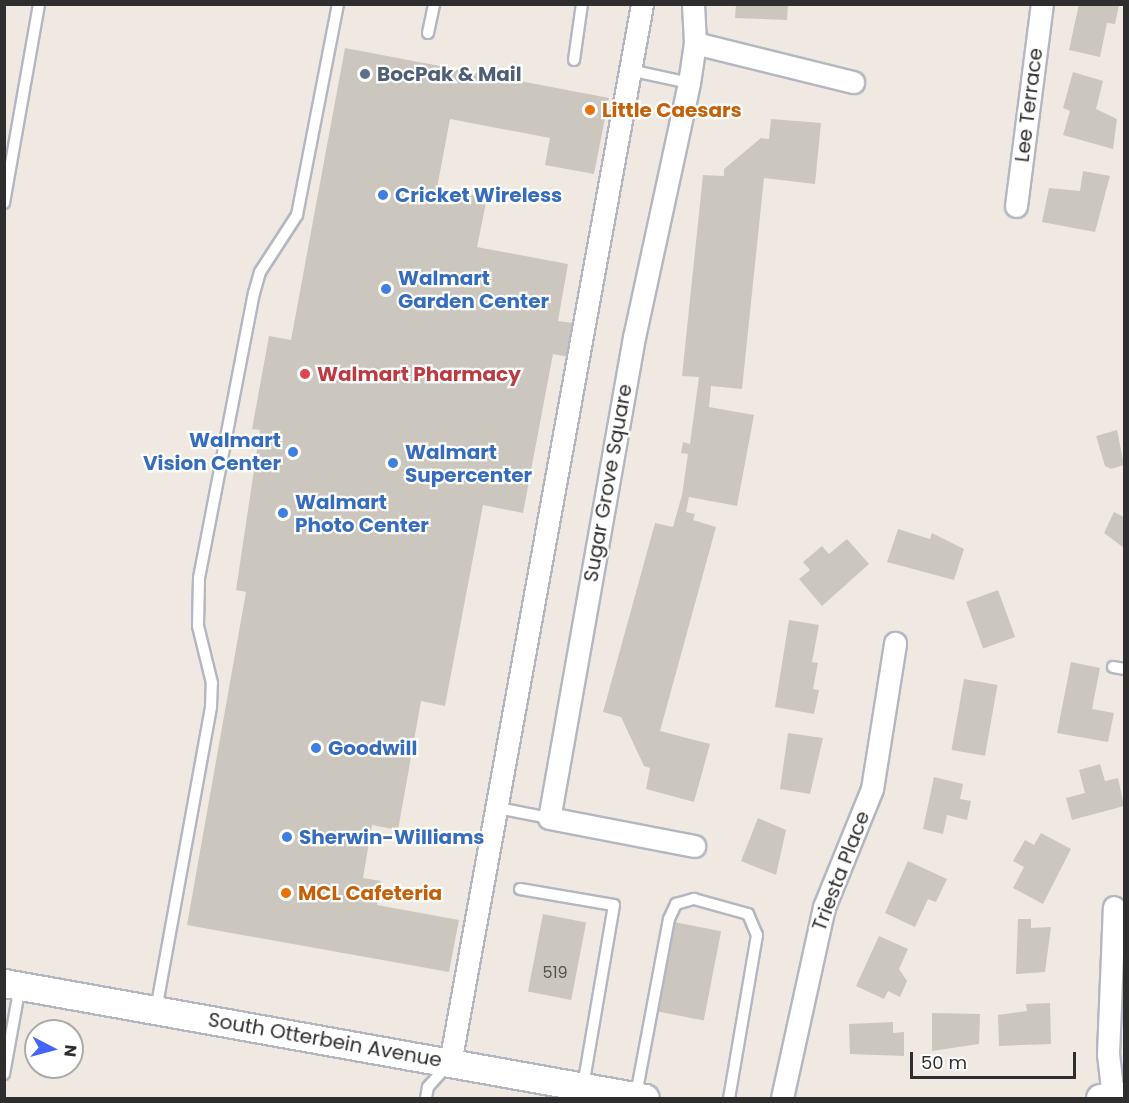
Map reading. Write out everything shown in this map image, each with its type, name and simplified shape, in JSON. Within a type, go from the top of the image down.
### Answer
[{"type":"street","points":[[450,1063],[634,71],[642,4]]},
{"type":"street","name":"Sugar Grove Square","points":[[549,818],[634,338],[689,83],[695,43],[693,4]]},
{"type":"street","name":"Lee Terrace","points":[[1017,206],[1042,4]]},
{"type":"street","points":[[695,43],[852,82]]},
{"type":"street","name":"Triesta Place","points":[[782,1098],[824,907],[872,789],[895,643]]},
{"type":"street","points":[[549,818],[694,846]]},
{"type":"street","points":[[1113,1097],[1108,1054],[1114,907]]},
{"type":"street","name":"South Otterbein Avenue","points":[[13,984],[450,1063],[589,1092],[641,1098]]},
{"type":"lane","points":[[4,203],[39,4]]},
{"type":"lane","points":[[156,1010],[212,706],[212,683],[198,626],[199,578],[254,293],[260,272],[297,214],[338,4]]},
{"type":"lane","points":[[428,33],[434,4]]},
{"type":"lane","points":[[574,60],[582,4]]},
{"type":"lane","points":[[634,71],[689,83]]},
{"type":"lane","points":[[1113,667],[1125,669]]},
{"type":"lane","points":[[498,808],[549,818]]},
{"type":"lane","points":[[520,889],[614,905],[589,1092]]},
{"type":"lane","points":[[641,1098],[669,919],[676,904],[694,899],[748,914],[757,935],[729,1098]]},
{"type":"lane","points":[[4,1074],[13,984]]},
{"type":"lane","points":[[426,1098],[428,1087],[450,1063]]},
{"type":"building","points":[[736,4],[788,4],[787,20],[735,18]]},
{"type":"building","points":[[1079,4],[1119,5],[1115,24],[1107,23],[1100,57],[1069,50]]},
{"type":"building","points":[[345,48],[609,98],[594,174],[545,165],[550,138],[450,119],[437,188],[487,198],[477,247],[568,264],[558,321],[574,323],[568,357],[553,354],[523,513],[483,505],[445,706],[421,701],[398,830],[372,825],[363,878],[381,881],[377,905],[459,920],[449,972],[187,925],[246,592],[236,590],[260,430],[252,429],[269,336],[291,340]]},
{"type":"building","points":[[1073,72],[1103,81],[1096,109],[1117,119],[1113,149],[1063,135],[1070,111],[1063,108]]},
{"type":"building","points":[[771,119],[821,123],[815,184],[764,178],[742,389],[711,386],[709,407],[754,415],[737,506],[689,497],[686,512],[695,514],[693,520],[716,527],[660,731],[710,744],[694,802],[646,789],[650,768],[644,766],[621,717],[603,712],[655,523],[673,527],[682,495],[688,454],[681,453],[683,442],[690,444],[699,377],[682,376],[703,175],[724,176],[724,169],[761,138],[769,139]]},
{"type":"building","points":[[1083,171],[1110,176],[1095,232],[1042,222],[1049,188],[1080,191]]},
{"type":"building","points":[[1117,430],[1124,465],[1111,469],[1105,466],[1096,436]]},
{"type":"building","points":[[1114,512],[1124,517],[1124,548],[1104,533]]},
{"type":"building","points":[[898,529],[930,539],[932,533],[964,549],[954,580],[887,562]]},
{"type":"building","points":[[847,539],[869,564],[822,606],[799,579],[810,570],[803,562],[822,546],[829,554]]},
{"type":"building","points":[[998,590],[1015,637],[983,649],[966,602]]},
{"type":"building","points":[[789,620],[819,625],[812,662],[818,663],[813,689],[819,690],[814,714],[775,707]]},
{"type":"building","points":[[1071,662],[1100,668],[1092,709],[1114,713],[1108,742],[1057,733]]},
{"type":"building","points":[[964,679],[997,685],[985,756],[951,750]]},
{"type":"building","points":[[788,733],[823,738],[810,794],[780,789]]},
{"type":"building","points":[[1100,764],[1105,781],[1118,778],[1124,806],[1072,820],[1066,798],[1085,793],[1079,770]]},
{"type":"building","points":[[934,777],[963,784],[960,799],[971,801],[967,820],[947,815],[943,834],[923,829]]},
{"type":"building","points":[[758,818],[786,830],[776,875],[741,861]]},
{"type":"building","points":[[1041,833],[1071,849],[1043,904],[1013,888],[1024,867],[1013,861],[1025,840],[1034,845]]},
{"type":"building","points":[[908,861],[947,879],[936,902],[928,899],[915,927],[885,913]]},
{"type":"building","points":[[543,914],[586,922],[571,1000],[528,992]]},
{"type":"building","points":[[1018,919],[1031,919],[1031,928],[1051,927],[1045,972],[1016,974]]},
{"type":"building","points":[[674,922],[721,931],[704,1020],[657,1011]]},
{"type":"building","points":[[879,936],[908,949],[899,969],[907,981],[900,997],[888,991],[884,999],[856,986]]},
{"type":"building","points":[[1050,1003],[1051,1044],[999,1046],[998,1015],[1027,1011],[1026,1004]]},
{"type":"building","points":[[932,1013],[980,1014],[979,1044],[932,1051]]},
{"type":"building","points":[[893,1022],[893,1033],[904,1032],[904,1056],[850,1054],[849,1024]]},
{"type":"place","name":"BocPak & Mail","points":[[365,74]]},
{"type":"place","name":"Little Caesars","points":[[590,110]]},
{"type":"place","name":"Cricket Wireless","points":[[383,195]]},
{"type":"place","name":"Walmart Garden Center","points":[[386,289]]},
{"type":"place","name":"Walmart Pharmacy","points":[[305,374]]},
{"type":"place","name":"Walmart Vision Center","points":[[293,452]]},
{"type":"place","name":"Walmart Supercenter","points":[[393,463]]},
{"type":"place","name":"Walmart Photo Center","points":[[283,513]]},
{"type":"place","name":"Goodwill","points":[[316,748]]},
{"type":"place","name":"Sherwin-Williams","points":[[287,837]]},
{"type":"place","name":"MCL Cafeteria","points":[[286,893]]}]
